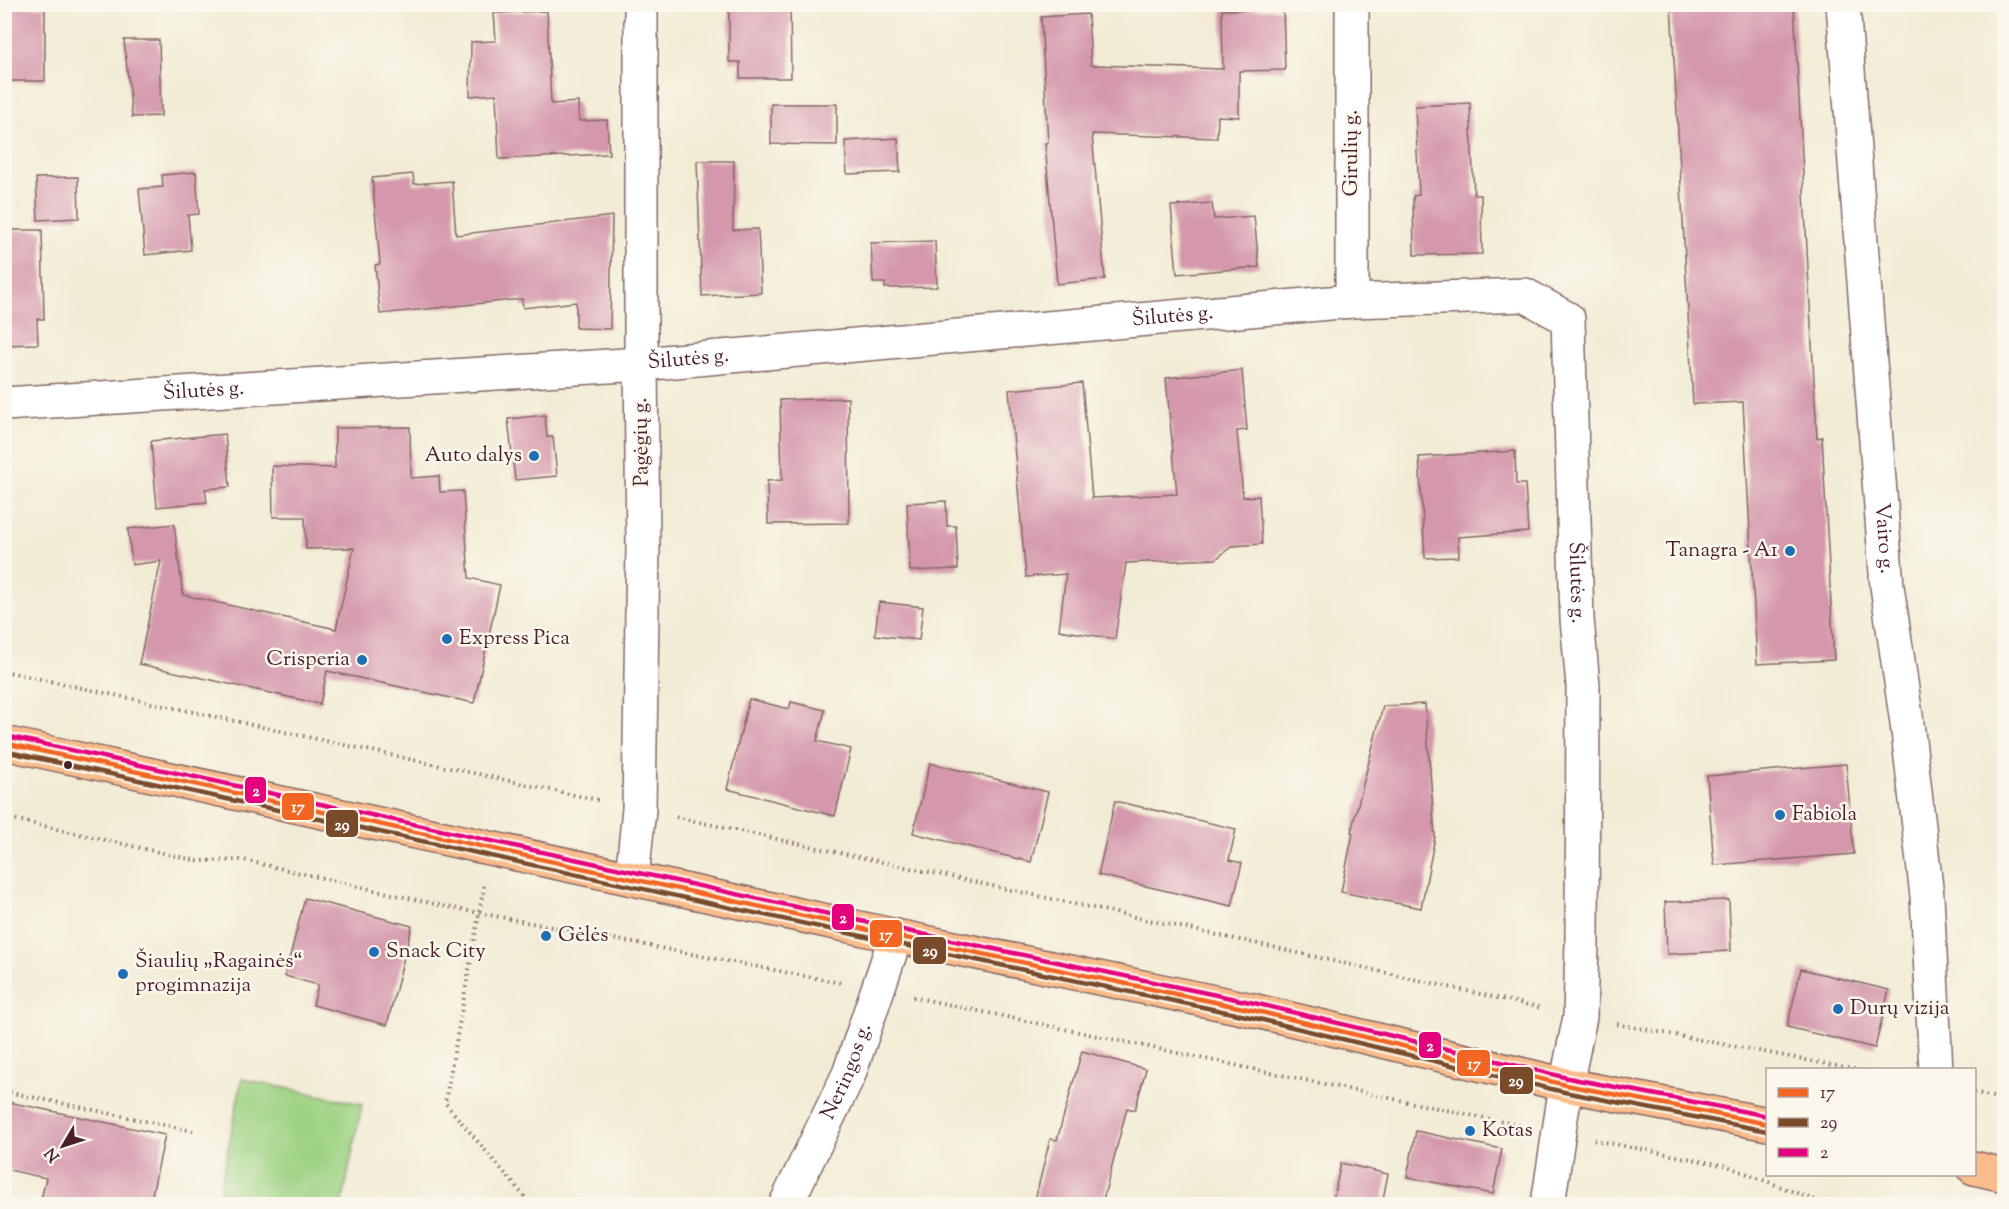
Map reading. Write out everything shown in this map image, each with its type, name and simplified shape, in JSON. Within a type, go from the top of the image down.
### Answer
[{"type":"highway","points":[[4,743],[896,936],[1248,1009],[1566,1085],[1766,1124]]},
{"type":"highway","points":[[1976,1168],[2004,1175]]},
{"type":"street","name":"Pagėgių g.","points":[[632,878],[639,809],[643,546],[640,4]]},
{"type":"street","name":"Girulių g.","points":[[1352,4],[1352,301]]},
{"type":"street","name":"Vairo g.","points":[[1843,4],[1887,586],[1907,723],[1927,896],[1936,1068]]},
{"type":"street","name":"Šilutės g.","points":[[4,404],[641,364],[1352,301],[1525,295],[1568,319],[1577,619],[1583,686],[1580,1017],[1566,1085],[1548,1204]]},
{"type":"street","name":"Neringos g.","points":[[786,1204],[849,1074],[896,936]]},
{"type":"path","points":[[4,671],[1263,945],[1580,1017],[1848,1068]]},
{"type":"path","points":[[490,847],[445,1103],[531,1204]]},
{"type":"path","points":[[4,1091],[193,1131]]},
{"type":"path","points":[[1976,1093],[2004,1100]]},
{"type":"green space","points":[[242,1079],[362,1104],[342,1204],[217,1204]]},
{"type":"building","points":[[740,4],[790,4],[791,78],[740,78],[740,62],[729,62],[729,6],[740,7]]},
{"type":"building","points":[[1671,4],[1794,4],[1817,438],[1822,437],[1834,660],[1757,664],[1743,402],[1693,404]]},
{"type":"building","points":[[4,7],[45,7],[45,81],[4,81]]},
{"type":"building","points":[[1283,9],[1285,70],[1239,71],[1239,117],[1218,116],[1217,138],[1092,134],[1105,279],[1057,284],[1045,143],[1048,143],[1041,17],[1088,14],[1091,65],[1223,69],[1222,10]]},
{"type":"building","points":[[547,11],[551,104],[578,102],[579,121],[607,120],[609,154],[499,159],[496,94],[470,96],[471,42],[496,41],[494,13]]},
{"type":"building","points":[[124,40],[159,40],[161,116],[132,117]]},
{"type":"building","points":[[1470,103],[1474,195],[1481,195],[1482,254],[1414,255],[1413,196],[1419,195],[1415,106]]},
{"type":"building","points":[[771,104],[837,104],[837,145],[771,144]]},
{"type":"building","points":[[898,138],[900,172],[847,174],[845,141]]},
{"type":"building","points":[[697,161],[734,161],[733,230],[758,229],[761,293],[702,296]]},
{"type":"building","points":[[196,172],[199,214],[188,215],[191,250],[145,255],[139,189],[163,187],[162,175]]},
{"type":"building","points":[[413,174],[414,184],[452,181],[456,235],[612,216],[610,329],[576,328],[576,302],[523,308],[522,299],[380,314],[375,265],[380,264],[372,178]]},
{"type":"building","points":[[78,177],[79,218],[38,220],[36,178]]},
{"type":"building","points":[[1212,203],[1214,219],[1254,216],[1259,267],[1177,274],[1171,206]]},
{"type":"building","points":[[4,230],[42,230],[44,319],[37,319],[38,344],[4,345]]},
{"type":"building","points":[[935,241],[937,287],[885,288],[885,283],[873,283],[871,243]]},
{"type":"building","points":[[1242,370],[1247,430],[1237,431],[1243,497],[1259,496],[1262,544],[1232,546],[1216,559],[1126,563],[1115,639],[1059,630],[1066,574],[1026,577],[1009,390],[1082,383],[1092,498],[1177,494],[1166,378]]},
{"type":"building","points":[[848,398],[849,523],[768,524],[767,481],[782,480],[780,400]]},
{"type":"building","name":"Auto dalys","points":[[545,415],[547,437],[553,437],[557,476],[515,480],[508,419]]},
{"type":"building","points":[[410,427],[411,478],[439,476],[440,492],[463,491],[469,578],[500,585],[474,703],[327,671],[320,704],[139,664],[161,561],[132,565],[128,529],[174,524],[183,595],[336,629],[354,548],[306,549],[305,517],[273,517],[272,466],[335,468],[335,428]]},
{"type":"building","points":[[225,434],[230,487],[205,489],[207,502],[157,507],[151,441]]},
{"type":"building","points":[[1515,451],[1516,484],[1525,484],[1528,532],[1458,537],[1459,557],[1425,558],[1419,457]]},
{"type":"building","points":[[946,501],[947,526],[956,526],[958,569],[910,571],[907,503]]},
{"type":"building","points":[[879,602],[923,607],[919,640],[875,635]]},
{"type":"building","points":[[749,699],[789,709],[791,702],[825,710],[817,741],[851,749],[835,816],[727,789]]},
{"type":"building","points":[[1425,704],[1435,837],[1421,908],[1341,892],[1353,833],[1351,832],[1383,706]]},
{"type":"building","points":[[930,763],[1048,792],[1031,862],[913,833]]},
{"type":"building","name":"Fabiola","points":[[1846,764],[1854,854],[1714,865],[1707,776]]},
{"type":"building","points":[[1115,801],[1236,829],[1229,860],[1242,863],[1232,906],[1098,875]]},
{"type":"building","points":[[305,898],[412,926],[387,1025],[313,1005],[318,985],[285,976]]},
{"type":"building","points":[[1729,900],[1731,951],[1667,954],[1665,902]]},
{"type":"building","name":"Durų vizija","points":[[1801,969],[1889,990],[1875,1048],[1787,1027]]},
{"type":"building","points":[[1082,1051],[1146,1069],[1135,1110],[1127,1108],[1102,1204],[1034,1204],[1050,1139],[1057,1140]]},
{"type":"building","points":[[4,1101],[165,1135],[150,1204],[40,1204],[46,1178],[4,1169]]},
{"type":"building","points":[[1416,1131],[1502,1149],[1493,1194],[1407,1177]]},
{"type":"building","points":[[1341,1163],[1388,1174],[1382,1204],[1332,1204]]},
{"type":"transit line","name":"2","points":[[6,736],[898,929],[1250,1002],[1568,1078],[1766,1116]]},
{"type":"transit line","name":"17","points":[[4,743],[896,936],[1248,1009],[1566,1085],[1766,1124]]},
{"type":"transit line","name":"29","points":[[4,751],[894,943],[1246,1016],[1564,1092],[1766,1131]]},
{"type":"place","name":"Auto dalys","points":[[534,456]]},
{"type":"place","name":"Tanagra - A1","points":[[1790,551]]},
{"type":"place","name":"Express Pica","points":[[447,639]]},
{"type":"place","name":"Crisperia","points":[[362,660]]},
{"type":"place","name":"Fabiola","points":[[1780,815]]},
{"type":"place","name":"Gėlės","points":[[546,936]]},
{"type":"place","name":"Snack City","points":[[374,952]]},
{"type":"place","name":"Šiaulių „Ragainės“ progimnazija","points":[[123,974]]},
{"type":"place","name":"Durų vizija","points":[[1838,1009]]},
{"type":"place","name":"Kotas","points":[[1470,1131]]}]
